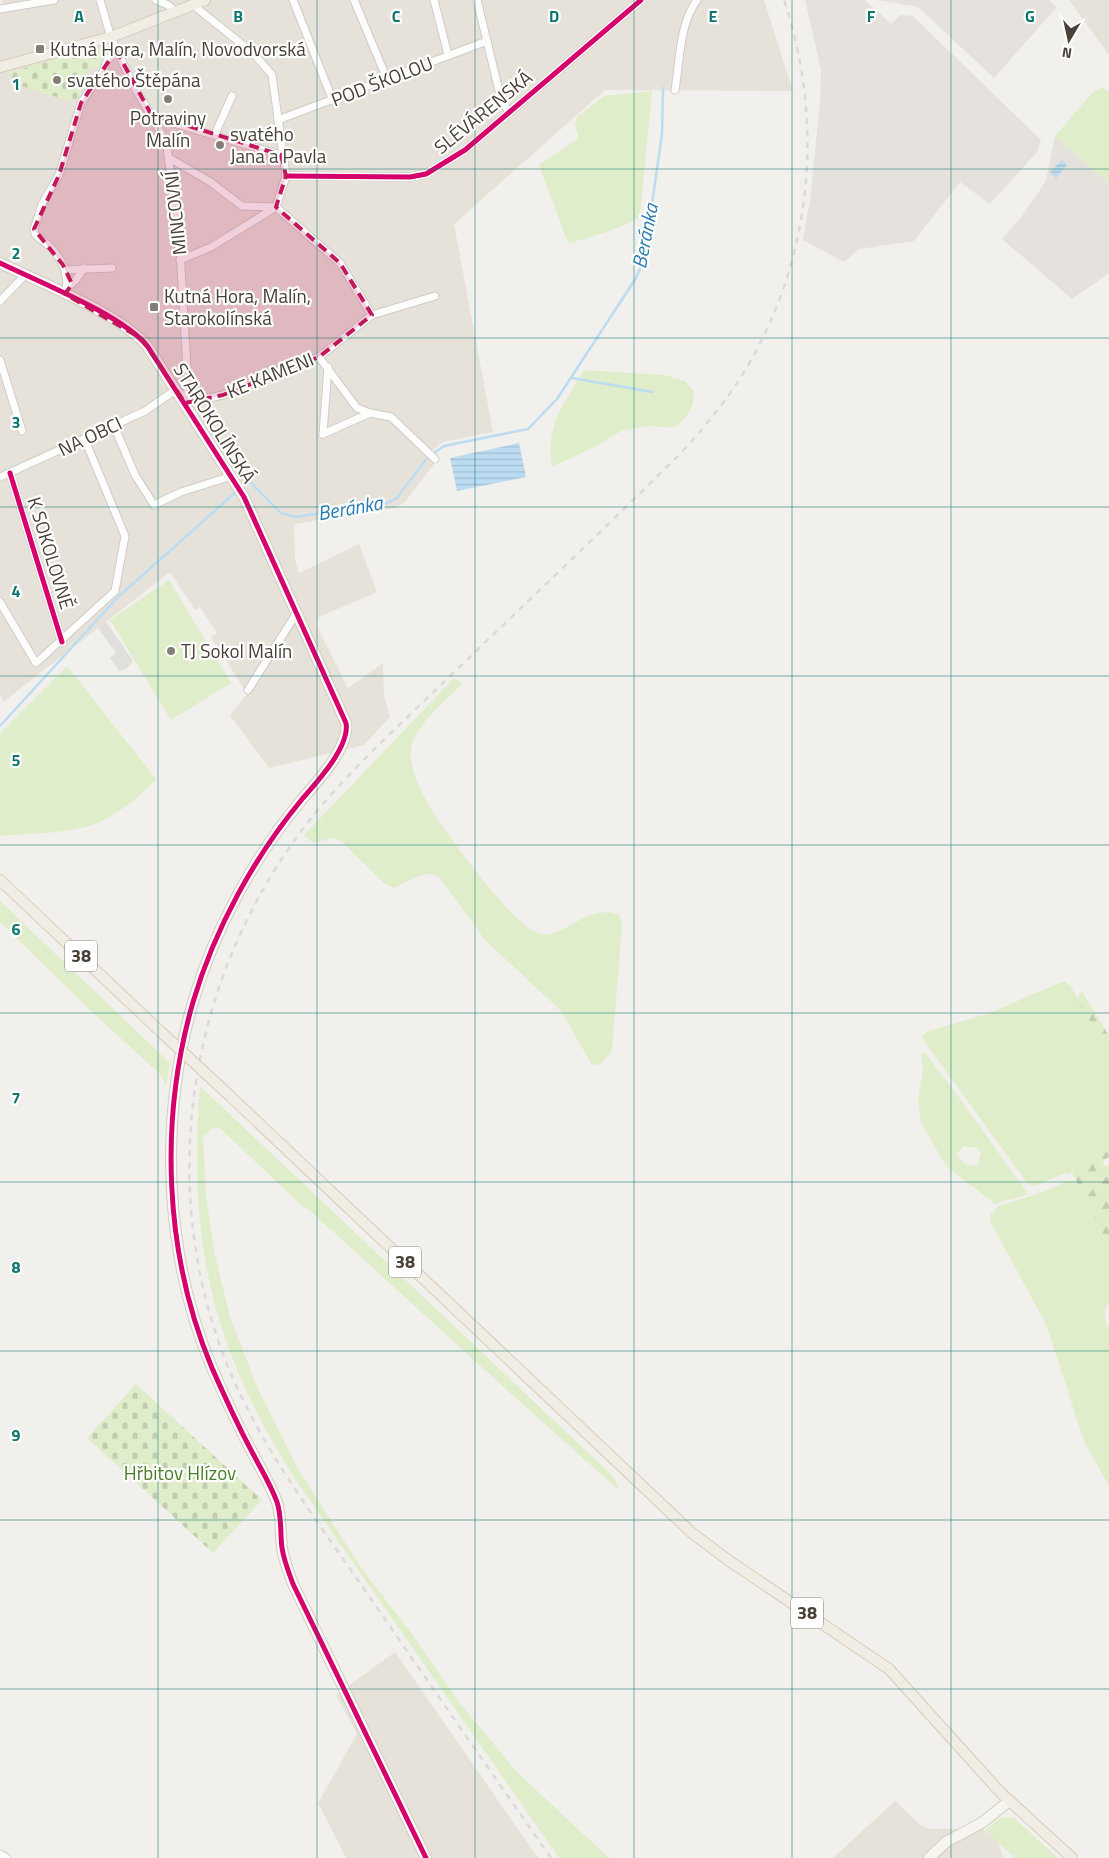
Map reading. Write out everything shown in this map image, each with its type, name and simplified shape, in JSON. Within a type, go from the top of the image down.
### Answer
[{"type":"main road","points":[[0,67],[110,34],[205,0]]},
{"type":"main road","name":"38","points":[[0,880],[692,1533],[889,1669],[1009,1801],[1072,1858]]},
{"type":"street","points":[[0,9],[54,0]]},
{"type":"street","name":"MINCOVNÍ","points":[[100,0],[116,50],[160,131],[169,158],[180,260],[188,384],[185,403]]},
{"type":"street","points":[[156,0],[168,4],[175,12]]},
{"type":"street","points":[[293,0],[333,101]]},
{"type":"street","points":[[354,0],[387,79]]},
{"type":"street","points":[[434,0],[448,55]]},
{"type":"street","points":[[477,0],[501,99],[509,112]]},
{"type":"street","name":"SLÉVÁRENSKÁ","points":[[286,176],[418,176],[439,167],[465,150],[641,0]]},
{"type":"street","points":[[675,90],[682,38],[697,0]]},
{"type":"street","points":[[180,260],[211,247],[276,207],[286,176],[281,155],[276,92],[272,75],[254,54],[193,5]]},
{"type":"street","name":"POD ŠKOLOU","points":[[278,120],[333,101],[487,41]]},
{"type":"street","points":[[66,291],[65,270],[53,250],[38,238],[34,229],[42,204],[59,175],[81,103],[96,81],[101,78],[107,61],[116,50]]},
{"type":"street","points":[[215,134],[232,96]]},
{"type":"street","points":[[151,114],[186,127],[281,155]]},
{"type":"street","points":[[169,158],[209,181],[242,206],[276,207],[340,263],[372,315]]},
{"type":"street","name":"STAROKOLÍNSKÁ","points":[[0,263],[66,291],[142,339],[177,389],[237,484],[346,724],[348,732],[345,740],[319,780],[284,821],[260,858],[220,931],[199,984],[181,1050],[173,1108],[170,1170],[180,1259],[194,1317],[211,1366],[277,1504],[282,1549],[292,1584],[426,1858]]},
{"type":"street","points":[[66,291],[84,268]]},
{"type":"street","points":[[65,270],[112,268]]},
{"type":"street","points":[[0,301],[25,275]]},
{"type":"street","name":"KE KAMENI","points":[[185,403],[223,395],[273,373],[319,357],[372,315],[435,296]]},
{"type":"street","points":[[319,357],[328,366],[339,386],[357,408],[370,413],[391,417],[435,458]]},
{"type":"street","points":[[0,360],[22,431]]},
{"type":"street","points":[[328,366],[323,434],[370,413]]},
{"type":"street","name":"NA OBCI","points":[[0,477],[85,440],[145,411],[177,389]]},
{"type":"street","points":[[114,426],[135,475],[154,505],[181,492],[237,484]]},
{"type":"street","points":[[0,602],[36,664],[115,591],[125,536],[85,440]]},
{"type":"street","name":"K SOKOLOVNĚ","points":[[10,473],[62,642]]},
{"type":"street","points":[[248,690],[296,614]]},
{"type":"street","points":[[929,1858],[946,1842],[983,1822],[1009,1801]]},
{"type":"street","points":[[0,1854],[7,1858]]},
{"type":"highlighted area","points":[[116,50],[151,114],[281,155],[286,176],[276,207],[340,263],[372,315],[319,357],[223,395],[185,403],[142,339],[65,294],[72,284],[63,265],[34,229],[59,175],[81,103]]},
{"type":"shaded area","points":[[2,0],[764,0],[793,91],[605,90],[454,224],[493,432],[442,442],[432,451],[434,464],[405,502],[395,508],[294,524],[295,559],[299,573],[359,544],[377,592],[319,617],[316,625],[348,688],[383,663],[384,697],[390,717],[364,745],[269,768],[230,715],[247,694],[211,637],[217,633],[200,607],[195,610],[170,572],[3,702],[0,695],[0,12],[5,11]]},
{"type":"shaded area","points":[[805,0],[865,0],[891,24],[900,15],[913,16],[1041,140],[1037,152],[990,204],[960,182],[914,241],[859,249],[844,262],[803,240],[810,201],[820,102],[821,70]]},
{"type":"shaded area","points":[[877,0],[1049,0],[1057,7],[994,78],[918,7]]},
{"type":"shaded area","points":[[1069,0],[1109,0],[1109,55]]},
{"type":"shaded area","points":[[1055,136],[1109,184],[1109,273],[1072,299],[1002,239],[1022,216],[1046,181]]},
{"type":"shaded area","points":[[106,622],[133,661],[126,669],[119,671],[110,658],[116,653],[98,628]]},
{"type":"shaded area","points":[[395,1652],[538,1858],[346,1858],[318,1803],[357,1734],[336,1695]]},
{"type":"shaded area","points":[[895,1801],[920,1825],[930,1829],[983,1829],[998,1842],[1003,1858],[833,1858]]},
{"type":"green space","points":[[100,47],[103,52],[99,69],[91,68],[77,99],[66,100],[12,83],[10,72]]},
{"type":"green space","points":[[1102,87],[1109,92],[1109,184],[1055,136],[1092,93]]},
{"type":"green space","points":[[652,91],[640,216],[617,228],[568,243],[539,165],[579,138],[575,125],[577,117],[604,96]]},
{"type":"green space","points":[[584,370],[664,375],[685,381],[694,392],[693,403],[686,416],[674,428],[651,426],[621,431],[598,445],[552,467],[551,439],[554,427],[563,405]]},
{"type":"green space","name":"TJ Sokol Malín","points":[[169,580],[231,683],[171,720],[110,620]]},
{"type":"green space","points":[[67,666],[156,779],[122,809],[92,825],[62,831],[0,836],[0,733]]},
{"type":"green space","points":[[454,678],[462,684],[433,712],[415,736],[411,758],[417,781],[434,813],[461,852],[496,896],[528,928],[540,934],[549,934],[597,913],[608,912],[619,915],[622,925],[612,1051],[601,1064],[592,1065],[561,1011],[485,940],[440,878],[435,875],[423,875],[394,888],[385,884],[341,841],[332,838],[313,843],[304,835]]},
{"type":"green space","points":[[0,901],[170,1063],[166,1086],[162,1076],[89,1009],[0,922]]},
{"type":"green space","points":[[1064,981],[1071,987],[1109,1054],[1109,1138],[1073,1168],[1073,1172],[1066,1175],[1065,1173],[1035,1186],[1028,1184],[924,1041],[923,1035],[928,1031],[987,1014]]},
{"type":"green space","points":[[1082,991],[1109,1036],[1109,1054],[1077,999]]},
{"type":"green space","points":[[925,1053],[956,1093],[1028,1194],[995,1204],[946,1166],[921,1123],[918,1100],[923,1069],[921,1055]],"holes":[[[964,1146],[977,1148],[981,1153],[977,1166],[965,1163],[957,1154]]]},
{"type":"green space","points":[[200,1086],[614,1477],[619,1490],[308,1209],[300,1204],[220,1128],[214,1127],[203,1136],[206,1195],[215,1255],[230,1317],[258,1389],[298,1469],[364,1572],[412,1634],[459,1702],[517,1772],[609,1858],[559,1858],[295,1479],[266,1430],[243,1383],[225,1337],[212,1291],[203,1244],[198,1195],[197,1142]]},
{"type":"green space","points":[[1109,1138],[1109,1157],[1103,1161],[1104,1165],[1109,1166],[1109,1247],[1073,1175],[1074,1167]]},
{"type":"green space","points":[[1069,1180],[1076,1182],[1109,1247],[1109,1302],[1105,1308],[1104,1315],[1109,1329],[1109,1487],[1084,1441],[1046,1324],[991,1223],[990,1215],[999,1206],[1049,1190]]},
{"type":"green space","name":"Hřbitov Hlízov","points":[[136,1384],[262,1500],[213,1553],[87,1438]]},
{"type":"green space","points":[[1000,1818],[1014,1818],[1058,1858],[1015,1858],[985,1830]]},
{"type":"water","points":[[1062,160],[1067,165],[1056,178],[1050,172]]},
{"type":"water","points":[[519,443],[526,477],[457,491],[450,458]]},
{"type":"waterway","name":"Beránka","points":[[241,487],[250,482],[281,513],[296,517],[387,503],[397,498],[427,458],[444,446],[528,429],[557,399],[636,278],[644,260],[662,134],[663,88]]},
{"type":"waterway","points":[[572,378],[652,392]]},
{"type":"waterway","name":"Beránka","points":[[0,726],[117,598],[237,491]]},
{"type":"railway","points":[[551,1858],[306,1505],[270,1450],[239,1392],[226,1362],[204,1291],[192,1219],[190,1146],[197,1074],[214,1003],[240,935],[274,871],[317,811],[381,743],[680,454],[729,395],[761,342],[781,296],[795,248],[804,199],[807,149],[805,99],[797,49],[784,0]]},
{"type":"cycle path","points":[[286,176],[410,177],[426,174],[465,150],[641,0]]},
{"type":"cycle path","points":[[0,263],[100,311],[120,323],[148,347],[244,497],[346,723],[343,742],[332,763],[285,821],[252,869],[225,920],[202,974],[182,1047],[175,1093],[171,1140],[172,1186],[176,1233],[184,1279],[196,1324],[212,1368],[277,1502],[280,1513],[283,1553],[293,1584],[426,1858]]},
{"type":"cycle path","points":[[10,473],[62,642]]},
{"type":"place","name":"Kutná Hora, Malín, Novodvorská","points":[[40,49]]},
{"type":"place","name":"svatého Štěpána","points":[[57,80]]},
{"type":"place","name":"Potraviny Malín","points":[[168,99]]},
{"type":"place","name":"svatého Jana a Pavla","points":[[220,145]]},
{"type":"place","name":"Kutná Hora, Malín, Starokolínská","points":[[154,307]]},
{"type":"place","name":"TJ Sokol Malín","points":[[171,651]]}]
